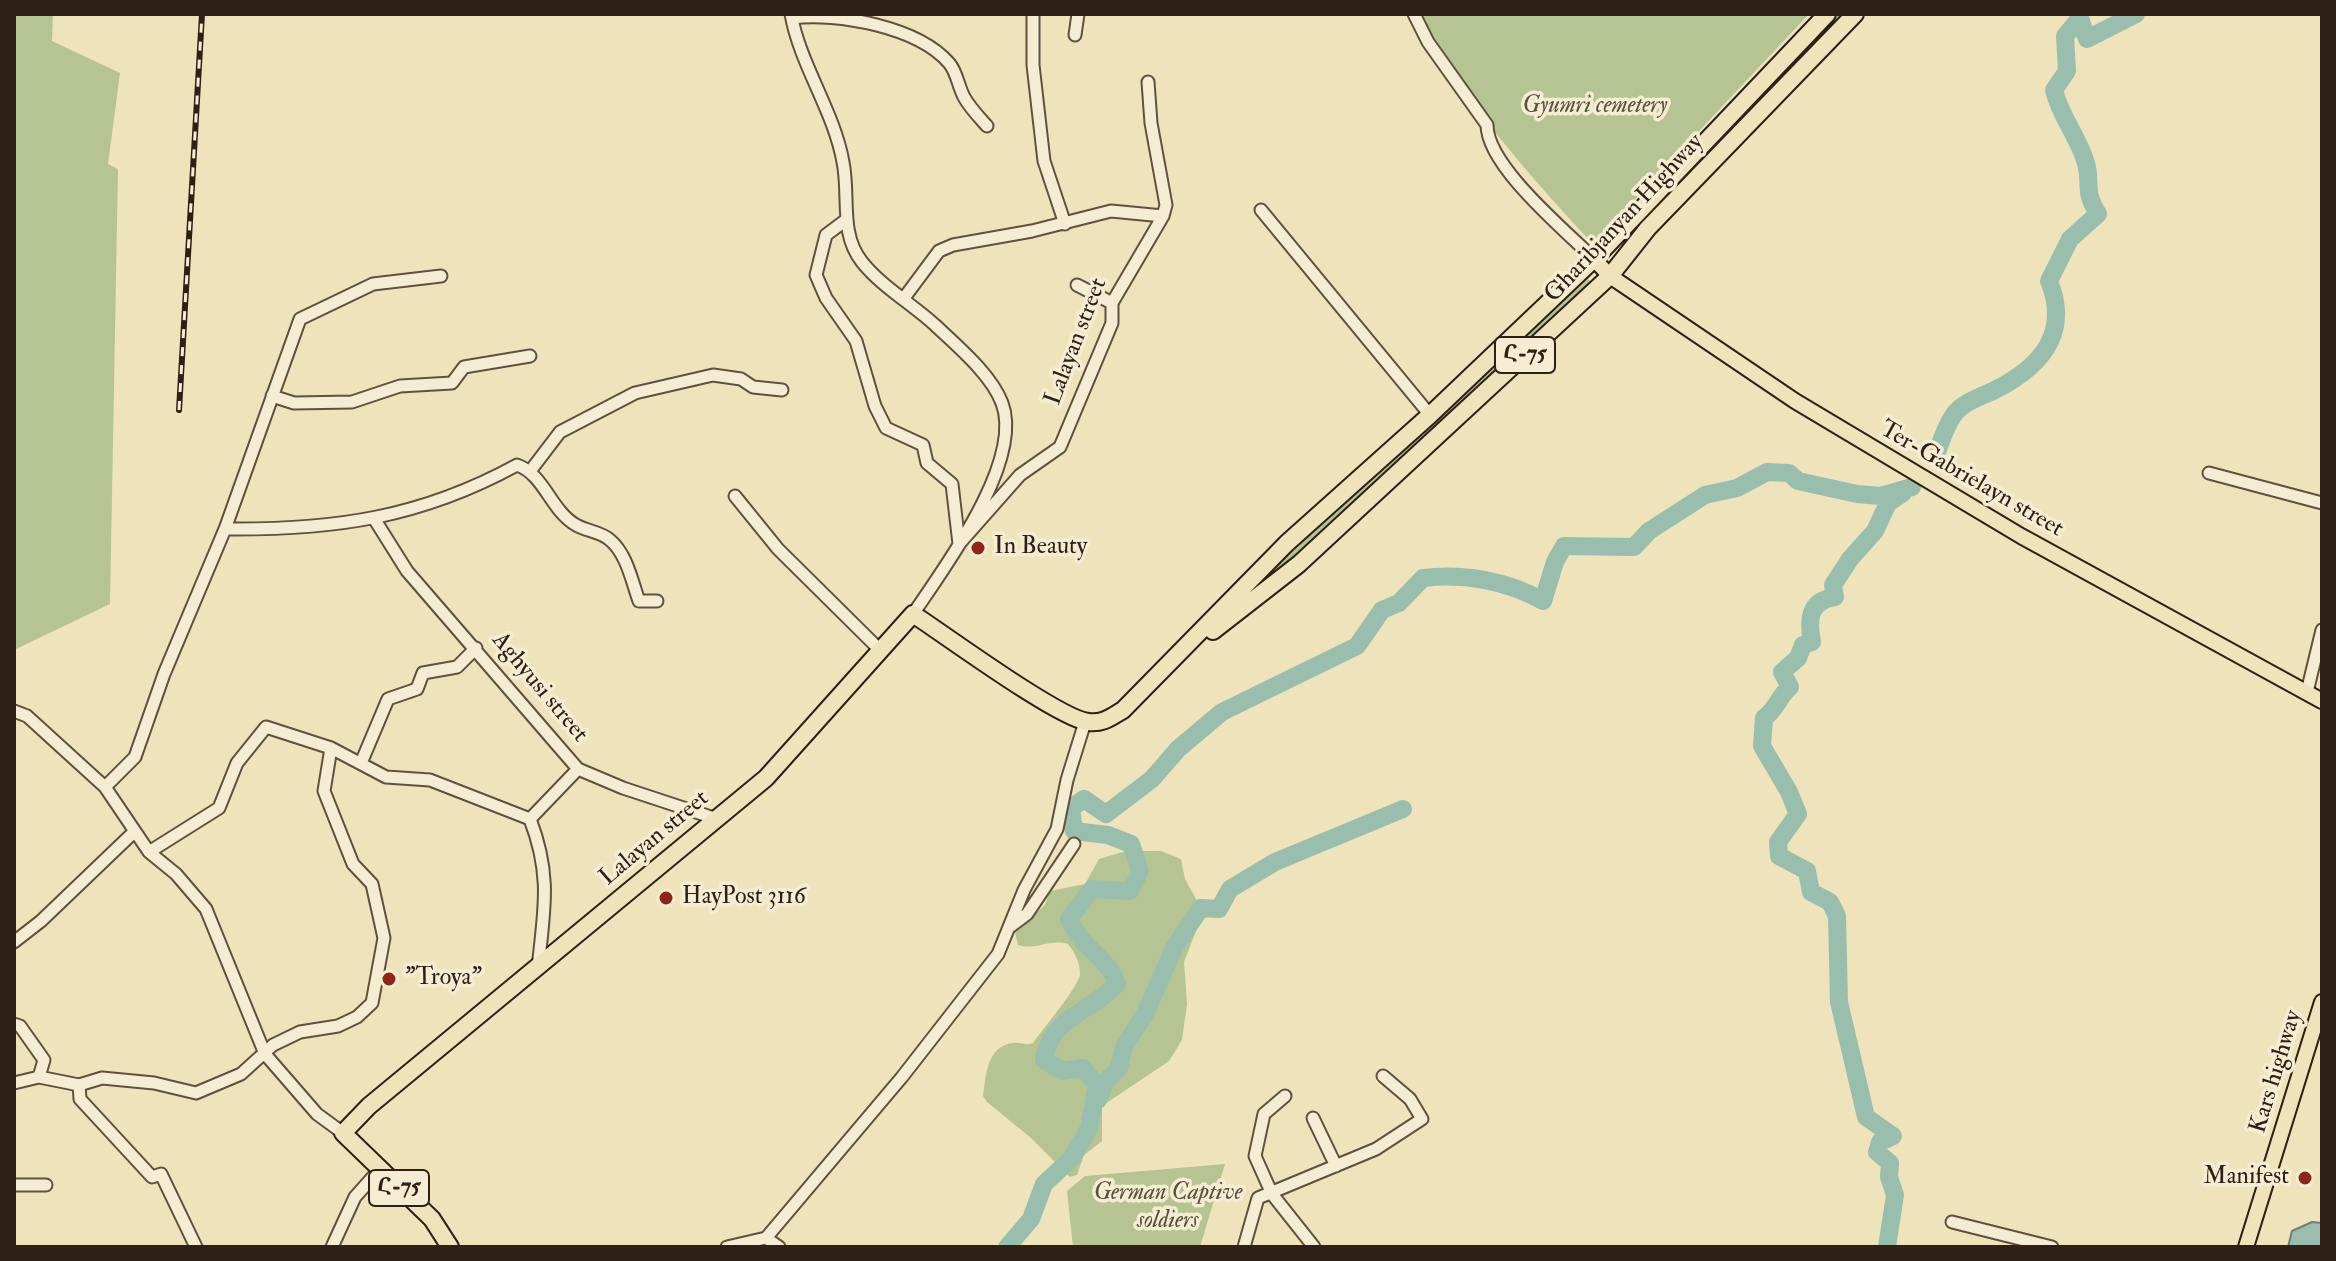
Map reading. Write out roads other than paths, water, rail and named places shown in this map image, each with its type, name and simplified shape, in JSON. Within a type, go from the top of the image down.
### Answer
[{"type":"highway","name":"Gharibjanyan Highway","points":[[1085,722],[1102,722],[1123,710],[1287,543],[1430,415],[1594,259],[1827,14]]},
{"type":"highway","name":"Gharibjanyan Highway","points":[[1167,667],[1299,564],[1610,276],[1648,228],[1855,14]]},
{"type":"highway","name":"Lalayan street","points":[[343,1133],[369,1106],[766,778],[913,614]]},
{"type":"highway","points":[[913,614],[1057,708],[1085,722]]},
{"type":"highway","name":"Հ-75","points":[[343,1133],[432,1219],[450,1247]]},
{"type":"main road","name":"Ter-Gabrielayn street","points":[[1594,259],[1610,276],[1808,409],[2021,536],[2322,701]]},
{"type":"main road","name":"Kars highway","points":[[2246,1247],[2322,1002]]},
{"type":"street","points":[[1033,14],[1033,65],[1044,161],[1065,224]]},
{"type":"street","points":[[1075,35],[1078,14]]},
{"type":"street","points":[[1414,14],[1428,42],[1487,125],[1487,139],[1513,175],[1594,259]]},
{"type":"street","points":[[792,16],[813,15],[868,24],[908,34],[932,47],[952,65],[964,97],[987,126]]},
{"type":"street","name":"Lalayan street","points":[[792,16],[837,136],[844,165],[846,220],[851,245],[862,263],[904,298],[985,378],[1002,403],[1006,429],[1003,456],[959,544],[913,614]]},
{"type":"street","points":[[904,298],[939,251],[1111,211],[1163,216],[1166,205],[1151,123],[1148,82]]},
{"type":"street","points":[[1261,210],[1430,415]]},
{"type":"street","name":"Lalayan street","points":[[959,544],[1020,475],[1060,447],[1112,323],[1112,303],[1163,216]]},
{"type":"street","points":[[846,220],[826,235],[816,275],[826,298],[856,341],[875,406],[886,428],[923,445],[927,463],[952,484],[959,544]]},
{"type":"street","points":[[105,787],[135,757],[164,674],[225,529],[300,319],[373,284],[441,276]]},
{"type":"street","points":[[1077,285],[1112,303]]},
{"type":"street","points":[[272,396],[294,403],[352,402],[400,386],[452,383],[464,367],[530,356]]},
{"type":"street","points":[[531,470],[560,432],[635,393],[713,375],[741,379],[753,387],[782,390]]},
{"type":"street","points":[[225,529],[285,530],[375,520],[478,486],[517,465],[531,470],[574,525],[610,539],[626,563],[639,601],[657,601]]},
{"type":"street","points":[[2209,473],[2322,503]]},
{"type":"street","points":[[735,496],[778,549],[881,651]]},
{"type":"street","name":"Aghyusi street","points":[[375,520],[407,571],[578,769],[623,788],[717,819]]},
{"type":"street","points":[[2307,692],[2322,630]]},
{"type":"street","points":[[361,763],[388,699],[417,689],[423,673],[457,667],[476,648]]},
{"type":"street","points":[[14,711],[27,716],[105,787],[149,852],[176,874],[206,909],[265,1054],[317,1114],[343,1133]]},
{"type":"street","points":[[727,1247],[766,1238],[908,1069],[998,954],[1024,890],[1057,829],[1067,780],[1085,722]]},
{"type":"street","points":[[149,852],[219,808],[237,763],[266,727],[331,748],[386,777],[430,780],[530,819],[541,849],[547,885],[538,969]]},
{"type":"street","points":[[14,1083],[39,1077],[79,1085],[102,1078],[154,1083],[196,1093],[241,1074],[273,1045],[300,1032],[338,1026],[357,1017],[372,1003],[384,938],[372,884],[353,864],[324,791],[331,748]]},
{"type":"street","points":[[530,819],[578,769]]},
{"type":"street","points":[[14,942],[134,832]]},
{"type":"street","points":[[1011,927],[1027,914],[1074,844]]},
{"type":"street","points":[[14,1024],[20,1026],[44,1060],[39,1077]]},
{"type":"street","points":[[1244,1247],[1258,1198],[1376,1149],[1422,1119],[1410,1099],[1383,1076]]},
{"type":"street","points":[[79,1085],[80,1099],[152,1177],[161,1174],[196,1247]]},
{"type":"street","points":[[1285,1096],[1264,1114],[1255,1156],[1272,1194],[1314,1247]]},
{"type":"street","points":[[1313,1118],[1336,1166]]},
{"type":"street","points":[[332,1247],[355,1197],[380,1169]]},
{"type":"street","points":[[14,1185],[46,1185]]},
{"type":"street","points":[[1952,1222],[2052,1247]]},
{"type":"street","points":[[766,1238],[779,1247]]},
{"type":"waterway","points":[[1935,456],[1957,411],[2012,381],[2048,346],[2056,317],[2049,281],[2070,239],[2098,214],[2090,198],[2085,160],[2054,90],[2067,71],[2065,36],[2080,18],[2087,39],[2136,14]]},
{"type":"waterway","points":[[1007,1247],[1031,1219],[1044,1184],[1072,1158],[1089,1128],[1097,1085],[1083,1068],[1062,1071],[1044,1060],[1048,1045],[1063,1024],[1117,984],[1107,966],[1081,938],[1069,919],[1092,889],[1130,891],[1140,871],[1131,844],[1108,835],[1074,831],[1071,808],[1084,799],[1106,814],[1152,779],[1178,749],[1222,712],[1357,646],[1382,610],[1399,603],[1423,578],[1485,580],[1515,588],[1543,601],[1555,562],[1564,546],[1634,547],[1649,531],[1705,495],[1737,488],[1767,472],[1789,473],[1798,481],[1857,494],[1881,496],[1912,487]]},
{"type":"waterway","points":[[1887,1247],[1895,1195],[1889,1177],[1890,1163],[1877,1152],[1880,1142],[1893,1136],[1866,1117],[1839,1002],[1837,916],[1830,902],[1811,892],[1807,871],[1779,856],[1778,842],[1798,814],[1762,746],[1764,718],[1790,687],[1782,672],[1798,658],[1803,645],[1812,642],[1810,619],[1815,607],[1835,597],[1833,585],[1850,559],[1875,531],[1888,503],[1903,493]]},
{"type":"waterway","points":[[1098,1100],[1105,1082],[1119,1068],[1124,1046],[1145,1014],[1175,946],[1201,908],[1219,909],[1230,889],[1275,862],[1403,809]]},
{"type":"railway","points":[[179,410],[202,14]]},
{"type":"place","name":"In Beauty","points":[[978,548]]},
{"type":"place","name":"HayPost 3116","points":[[666,898]]},
{"type":"place","name":"\"Troya\"","points":[[389,979]]},
{"type":"place","name":"Manifest","points":[[2305,1178]]},
{"type":"park label","name":"Gyumri cemetery","points":[[1595,107]]},
{"type":"park label","name":"German Captive soldiers","points":[[1168,1208]]}]
